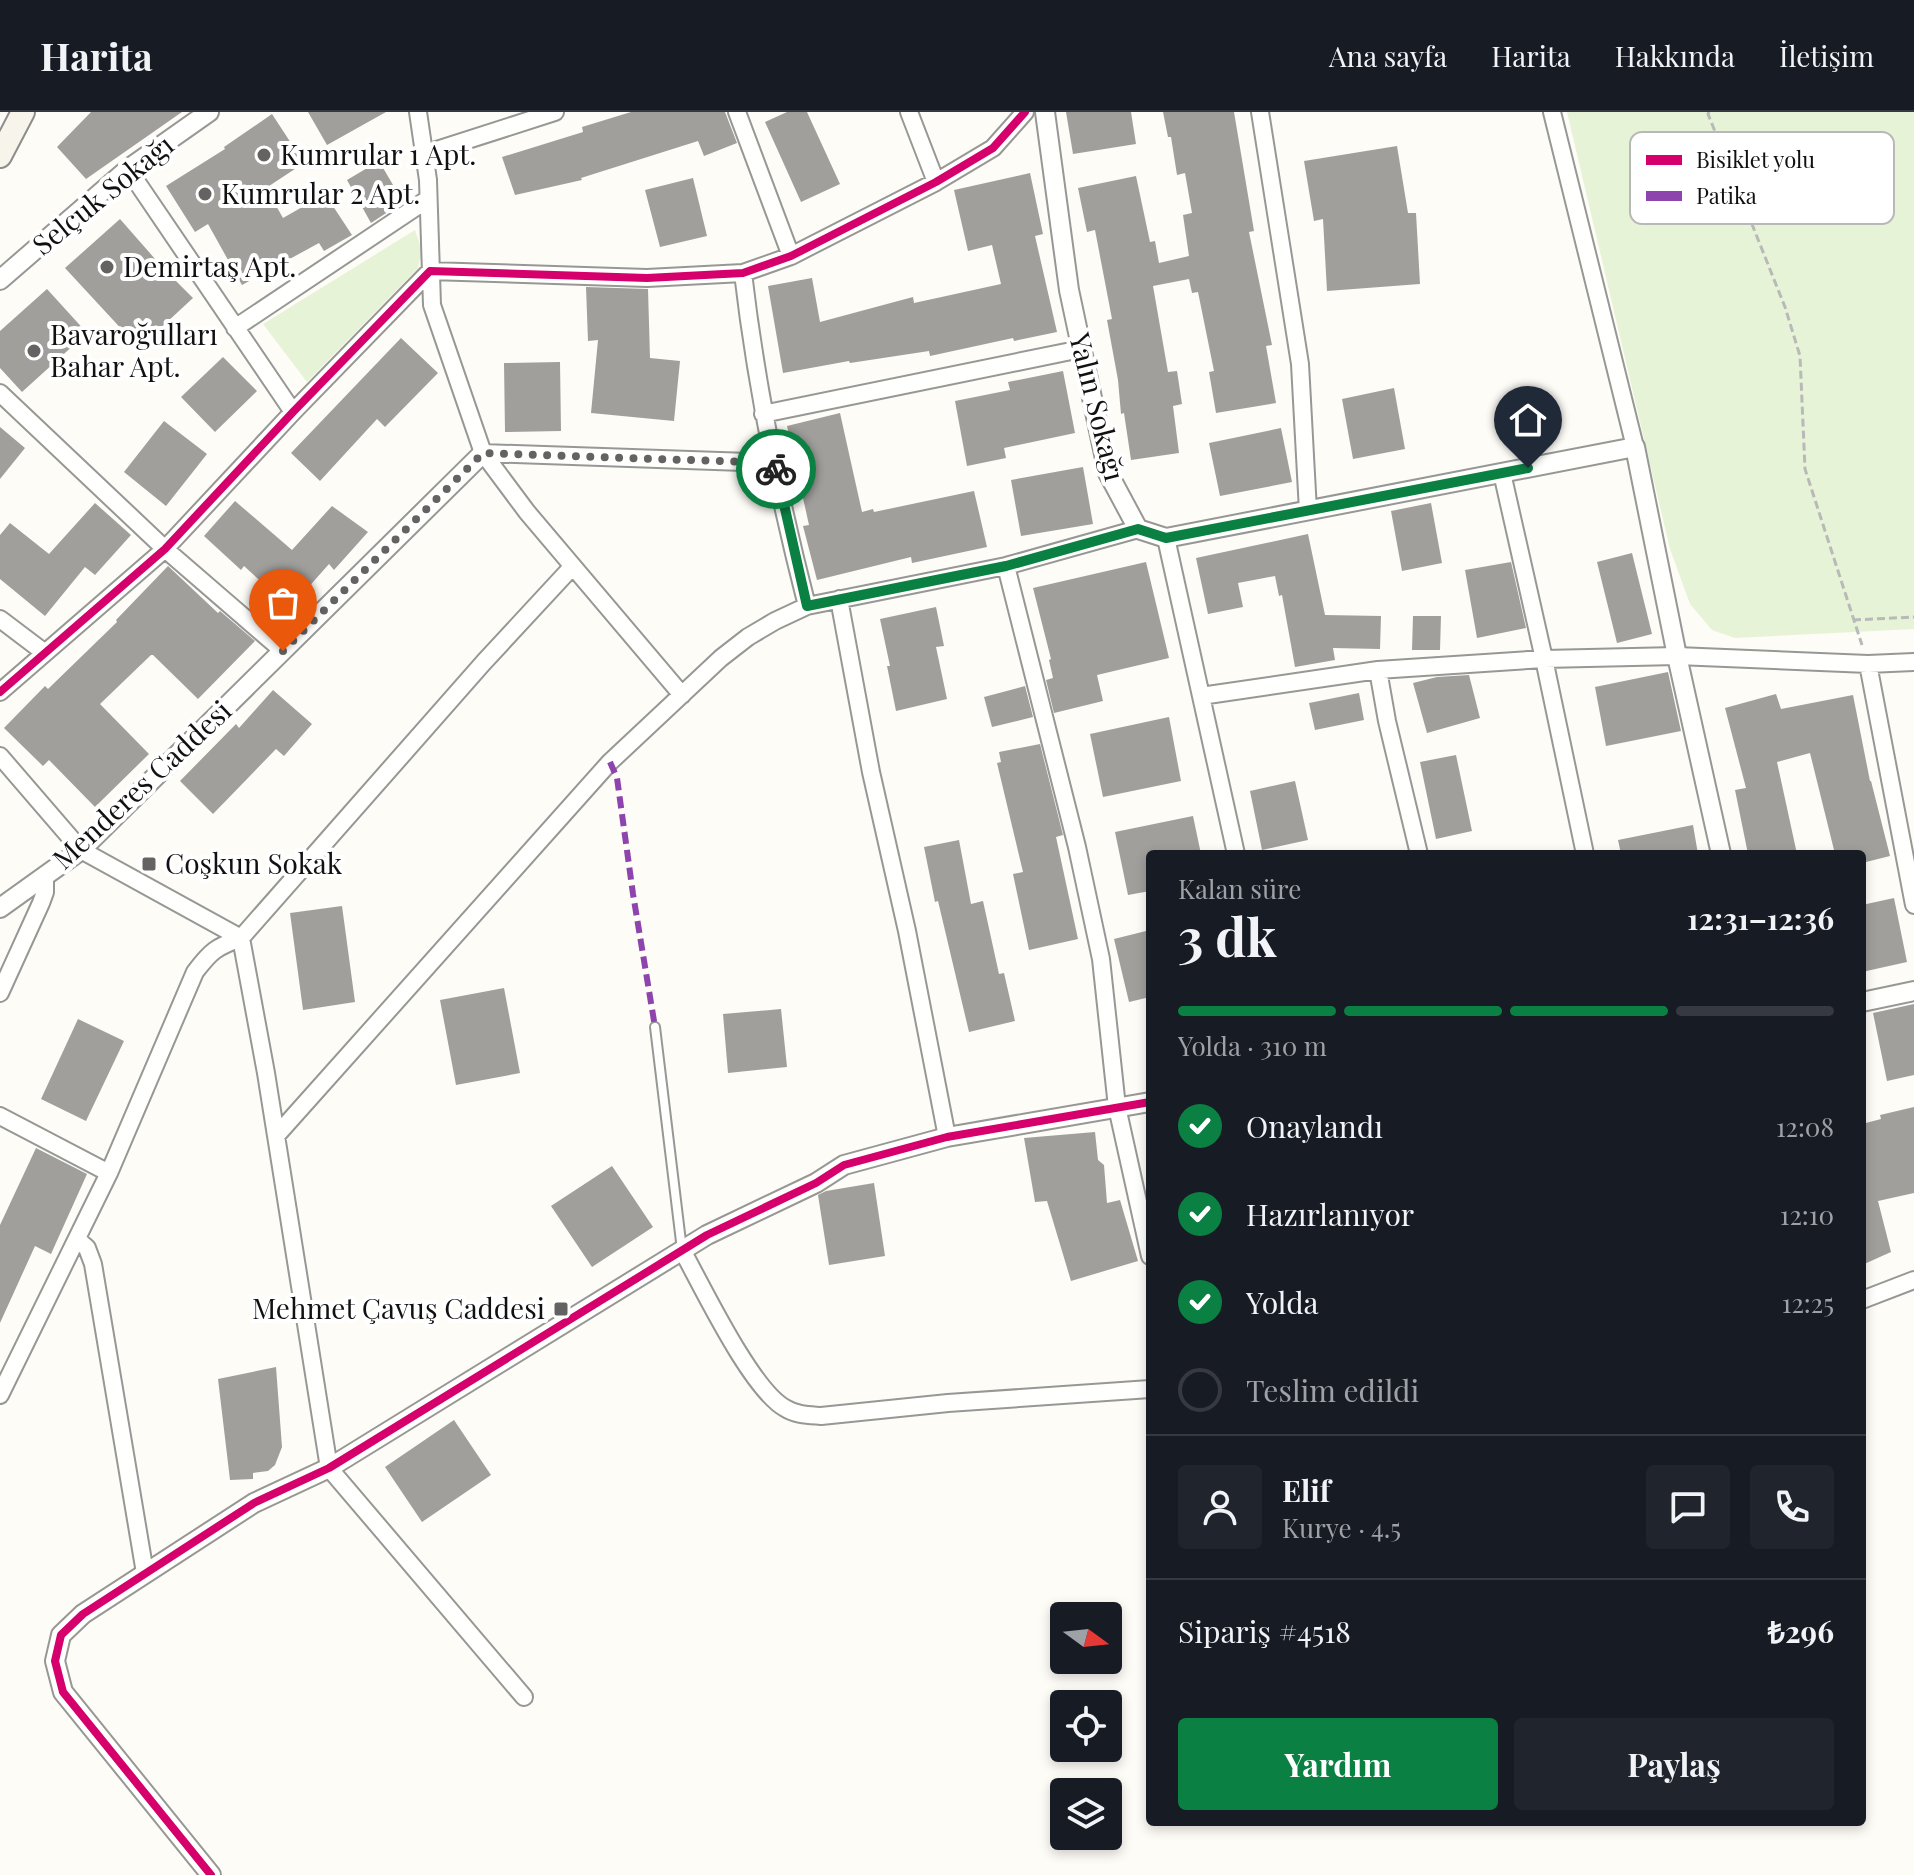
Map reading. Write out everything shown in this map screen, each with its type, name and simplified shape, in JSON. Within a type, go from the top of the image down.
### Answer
[{"type":"main road","points":[[0,156],[23,112]]},
{"type":"street","name":"Selçuk Sokağı","points":[[0,280],[128,169],[209,112]]},
{"type":"street","points":[[418,112],[428,180],[432,305],[483,453],[572,567],[682,695]]},
{"type":"street","points":[[424,154],[555,112]]},
{"type":"street","points":[[737,112],[791,256]]},
{"type":"street","points":[[909,112],[936,182]]},
{"type":"street","points":[[0,692],[165,549],[430,271],[647,278],[743,273],[791,256],[936,182],[993,148],[1025,112]]},
{"type":"street","name":"Yalın Sokağı","points":[[1045,112],[1069,290],[1108,473],[1138,529]]},
{"type":"street","points":[[1260,112],[1300,364],[1308,511]]},
{"type":"street","points":[[1552,112],[1635,447],[1720,850]]},
{"type":"street","points":[[128,169],[293,412]]},
{"type":"street","points":[[235,328],[428,199]]},
{"type":"street","points":[[743,273],[763,414],[807,606]]},
{"type":"street","points":[[763,414],[1081,349]]},
{"type":"street","points":[[0,393],[165,549],[283,651]]},
{"type":"street","points":[[276,1136],[610,762],[721,658],[775,621],[807,606],[1006,566],[1138,529],[1166,538],[1635,447]]},
{"type":"street","points":[[483,453],[775,463]]},
{"type":"street","name":"Menderes Caddesi","points":[[0,908],[81,850],[483,453]]},
{"type":"street","points":[[1502,473],[1584,850]]},
{"type":"street","points":[[1166,538],[1235,850]]},
{"type":"street","points":[[1006,566],[1074,833],[1101,959],[1117,1107],[1146,1238]]},
{"type":"street","points":[[0,1395],[109,1173],[195,972],[219,946],[241,938],[484,662],[572,567]]},
{"type":"street","points":[[839,599],[871,772],[907,931],[947,1137]]},
{"type":"street","points":[[0,619],[45,653]]},
{"type":"street","points":[[1201,696],[1378,670],[1544,659],[1677,656],[1868,664],[1914,662]]},
{"type":"street","points":[[1868,664],[1914,905]]},
{"type":"street","points":[[1378,670],[1418,850]]},
{"type":"street","points":[[0,756],[81,850],[241,938]]},
{"type":"street","points":[[0,993],[41,903],[45,876]]},
{"type":"street","points":[[241,938],[329,1468],[524,1697]]},
{"type":"street","points":[[1866,1001],[1914,991]]},
{"type":"street","points":[[211,1875],[63,1692],[55,1661],[61,1635],[83,1614],[254,1503],[329,1468],[707,1235],[816,1183],[844,1165],[947,1137],[1146,1103]]},
{"type":"street","points":[[0,1116],[109,1173]]},
{"type":"street","points":[[77,1239],[87,1248],[93,1264],[145,1573]]},
{"type":"street","points":[[682,1250],[738,1351],[770,1398],[786,1409],[804,1415],[1146,1389]]},
{"type":"street","points":[[1866,1298],[1914,1280]]},
{"type":"lane","points":[[655,1027],[682,1250]]},
{"type":"path","points":[[1709,112],[1715,132]]},
{"type":"path","points":[[1752,224],[1785,307],[1800,356],[1805,469],[1868,664]]},
{"type":"path","points":[[1853,620],[1914,617]]},
{"type":"green space","points":[[1567,112],[1914,112],[1914,629],[1735,638],[1712,630],[1690,604],[1670,549]]},
{"type":"green space","points":[[415,230],[422,251],[418,268],[307,382],[263,324]]},
{"type":"building","points":[[91,112],[182,112],[86,179],[57,147]]},
{"type":"building","points":[[308,112],[386,112],[327,145]]},
{"type":"building","points":[[631,112],[725,112],[737,143],[704,156],[698,141],[582,180],[515,195],[502,157],[583,132],[582,127]]},
{"type":"building","points":[[787,112],[807,112],[840,184],[801,202],[765,122]]},
{"type":"building","points":[[1066,112],[1131,112],[1136,144],[1073,154]]},
{"type":"building","points":[[1163,112],[1234,112],[1254,231],[1249,232],[1272,345],[1266,346],[1276,403],[1216,413],[1209,372],[1214,371],[1198,292],[1192,293],[1189,279],[1153,286],[1168,372],[1177,371],[1182,404],[1173,406],[1179,453],[1131,460],[1107,320],[1112,319],[1095,230],[1087,232],[1078,188],[1136,176],[1150,242],[1155,241],[1159,263],[1189,256],[1183,215],[1192,213],[1185,173],[1177,175]]},
{"type":"building","points":[[272,114],[304,163],[266,188],[283,218],[325,194],[352,235],[324,251],[319,243],[242,285],[208,224],[195,232],[166,186],[225,149]]},
{"type":"building","points":[[1397,146],[1408,213],[1416,213],[1420,284],[1327,291],[1323,219],[1314,221],[1304,161]]},
{"type":"building","points":[[379,161],[403,202],[371,223],[347,180]]},
{"type":"building","points":[[1030,173],[1043,234],[1035,236],[1057,332],[930,356],[929,351],[783,373],[768,286],[812,278],[820,322],[913,297],[914,303],[1001,284],[992,245],[968,251],[954,190]]},
{"type":"building","points":[[693,178],[707,236],[660,247],[645,190]]},
{"type":"building","points":[[120,219],[193,298],[139,348],[65,268]]},
{"type":"building","points":[[586,287],[648,289],[650,358],[680,361],[674,421],[591,413],[598,340],[588,341]]},
{"type":"building","name":"Bavaroğulları Bahar Apt.","points":[[47,289],[87,333],[22,392],[0,368],[0,331]]},
{"type":"building","points":[[401,338],[438,373],[385,427],[377,419],[320,481],[291,453]]},
{"type":"building","points":[[223,357],[257,391],[215,432],[181,397]]},
{"type":"building","points":[[560,362],[561,431],[505,432],[504,363]]},
{"type":"building","points":[[1063,371],[1075,433],[1004,448],[1006,458],[967,466],[955,401],[1010,390],[1008,382]]},
{"type":"building","points":[[1394,388],[1405,449],[1353,459],[1342,399]]},
{"type":"building","points":[[840,413],[862,512],[974,491],[987,547],[912,563],[911,557],[817,580],[803,526],[809,525],[787,426]]},
{"type":"building","points":[[164,421],[207,454],[166,506],[124,472]]},
{"type":"building","points":[[0,427],[25,448],[0,479]]},
{"type":"building","points":[[1281,428],[1292,482],[1220,496],[1209,443]]},
{"type":"building","points":[[1083,467],[1093,524],[1021,536],[1011,480]]},
{"type":"building","points":[[235,501],[292,550],[332,506],[368,532],[334,570],[329,564],[290,608],[244,566],[241,570],[204,536]]},
{"type":"building","points":[[95,503],[131,535],[95,575],[85,567],[45,616],[0,579],[0,535],[10,523],[49,554]]},
{"type":"building","points":[[1431,503],[1442,563],[1402,571],[1391,511]]},
{"type":"building","points":[[1308,534],[1325,615],[1381,616],[1380,649],[1333,648],[1335,660],[1295,667],[1282,595],[1279,596],[1275,576],[1238,583],[1243,607],[1208,614],[1196,558]]},
{"type":"building","points":[[1632,553],[1652,634],[1617,643],[1597,562]]},
{"type":"building","points":[[1146,562],[1169,658],[1097,675],[1103,701],[1054,713],[1046,680],[1053,678],[1051,659],[1033,588]]},
{"type":"building","points":[[1511,562],[1526,628],[1477,638],[1465,570]]},
{"type":"building","points":[[168,566],[218,613],[220,611],[255,641],[198,699],[151,655],[100,704],[149,754],[95,807],[49,760],[43,766],[4,728],[45,686],[48,689],[117,622]]},
{"type":"building","points":[[936,607],[944,646],[936,647],[947,699],[896,711],[880,619]]},
{"type":"building","points":[[1413,616],[1441,616],[1440,650],[1412,650]]},
{"type":"building","points":[[1668,672],[1681,731],[1606,746],[1595,687]]},
{"type":"building","points":[[1469,675],[1480,718],[1427,733],[1413,683],[1437,677]]},
{"type":"building","points":[[1025,686],[1033,717],[992,727],[984,697]]},
{"type":"building","points":[[273,690],[312,724],[284,756],[276,749],[213,814],[180,781],[236,724],[239,728]]},
{"type":"building","points":[[1359,693],[1364,720],[1315,730],[1309,703]]},
{"type":"building","points":[[1776,694],[1781,709],[1853,695],[1870,781],[1890,856],[1866,862],[1866,850],[1834,850],[1810,753],[1777,762],[1796,850],[1747,850],[1735,790],[1746,788],[1725,708]]},
{"type":"building","points":[[1169,717],[1181,781],[1103,797],[1090,734]]},
{"type":"building","points":[[1040,744],[1063,835],[1056,837],[1078,939],[1029,950],[1013,874],[1023,872],[997,763],[1001,762],[999,752]]},
{"type":"building","points":[[1456,755],[1472,831],[1436,839],[1420,762]]},
{"type":"building","points":[[1295,781],[1308,840],[1262,850],[1250,791]]},
{"type":"building","points":[[1193,816],[1200,850],[1146,850],[1146,892],[1128,895],[1115,832]]},
{"type":"building","points":[[1693,825],[1697,850],[1620,850],[1618,840]]},
{"type":"building","points":[[959,840],[971,904],[983,901],[999,974],[1004,973],[1015,1021],[969,1032],[924,847]]},
{"type":"building","points":[[1894,898],[1907,962],[1866,971],[1866,904]]},
{"type":"building","points":[[342,906],[355,1002],[303,1010],[290,913]]},
{"type":"building","points":[[1146,931],[1146,998],[1129,1002],[1114,939]]},
{"type":"building","points":[[504,988],[520,1073],[456,1085],[440,1000]]},
{"type":"building","points":[[1914,1004],[1914,1075],[1887,1081],[1873,1013]]},
{"type":"building","points":[[781,1009],[787,1067],[728,1073],[723,1014]]},
{"type":"building","points":[[78,1019],[124,1041],[86,1121],[41,1099]]},
{"type":"building","points":[[1914,1107],[1914,1193],[1878,1201],[1891,1252],[1866,1263],[1866,1123],[1881,1119],[1880,1115]]},
{"type":"building","points":[[1095,1132],[1098,1160],[1104,1165],[1107,1203],[1120,1200],[1138,1261],[1071,1281],[1047,1201],[1035,1202],[1024,1138]]},
{"type":"building","points":[[36,1148],[87,1174],[51,1254],[35,1246],[0,1323],[0,1225]]},
{"type":"building","points":[[612,1166],[653,1227],[592,1267],[551,1206]]},
{"type":"building","points":[[874,1183],[885,1256],[829,1265],[818,1195]]},
{"type":"building","points":[[276,1367],[282,1447],[275,1465],[268,1471],[253,1473],[253,1479],[230,1480],[218,1379]]},
{"type":"building","points":[[454,1420],[491,1475],[422,1522],[385,1467]]},
{"type":"marked path","points":[[610,762],[617,778],[655,1027]]},
{"type":"cycle path","points":[[0,692],[165,549],[430,271],[647,278],[743,273],[791,256],[936,182],[993,148],[1025,112]]},
{"type":"cycle path","points":[[211,1875],[63,1692],[55,1661],[61,1635],[83,1614],[254,1503],[329,1468],[707,1235],[816,1183],[844,1165],[947,1137],[1146,1103]]},
{"type":"way so far","points":[[283,651],[483,453],[775,463],[776,469]]},
{"type":"place","name":"Kumrular 1 Apt.","points":[[264,155]]},
{"type":"place","name":"Kumrular 2 Apt.","points":[[205,194]]},
{"type":"place","name":"Demirtaş Apt.","points":[[107,267]]},
{"type":"place","name":"Bavaroğulları Bahar Apt.","points":[[34,351]]},
{"type":"place","name":"Coşkun Sokak","points":[[149,864]]},
{"type":"place","name":"Mehmet Çavuş Caddesi","points":[[561,1309]]},
{"type":"route","points":[[776,469],[807,606],[1006,566],[1138,529],[1166,538],[1528,468]]}]
